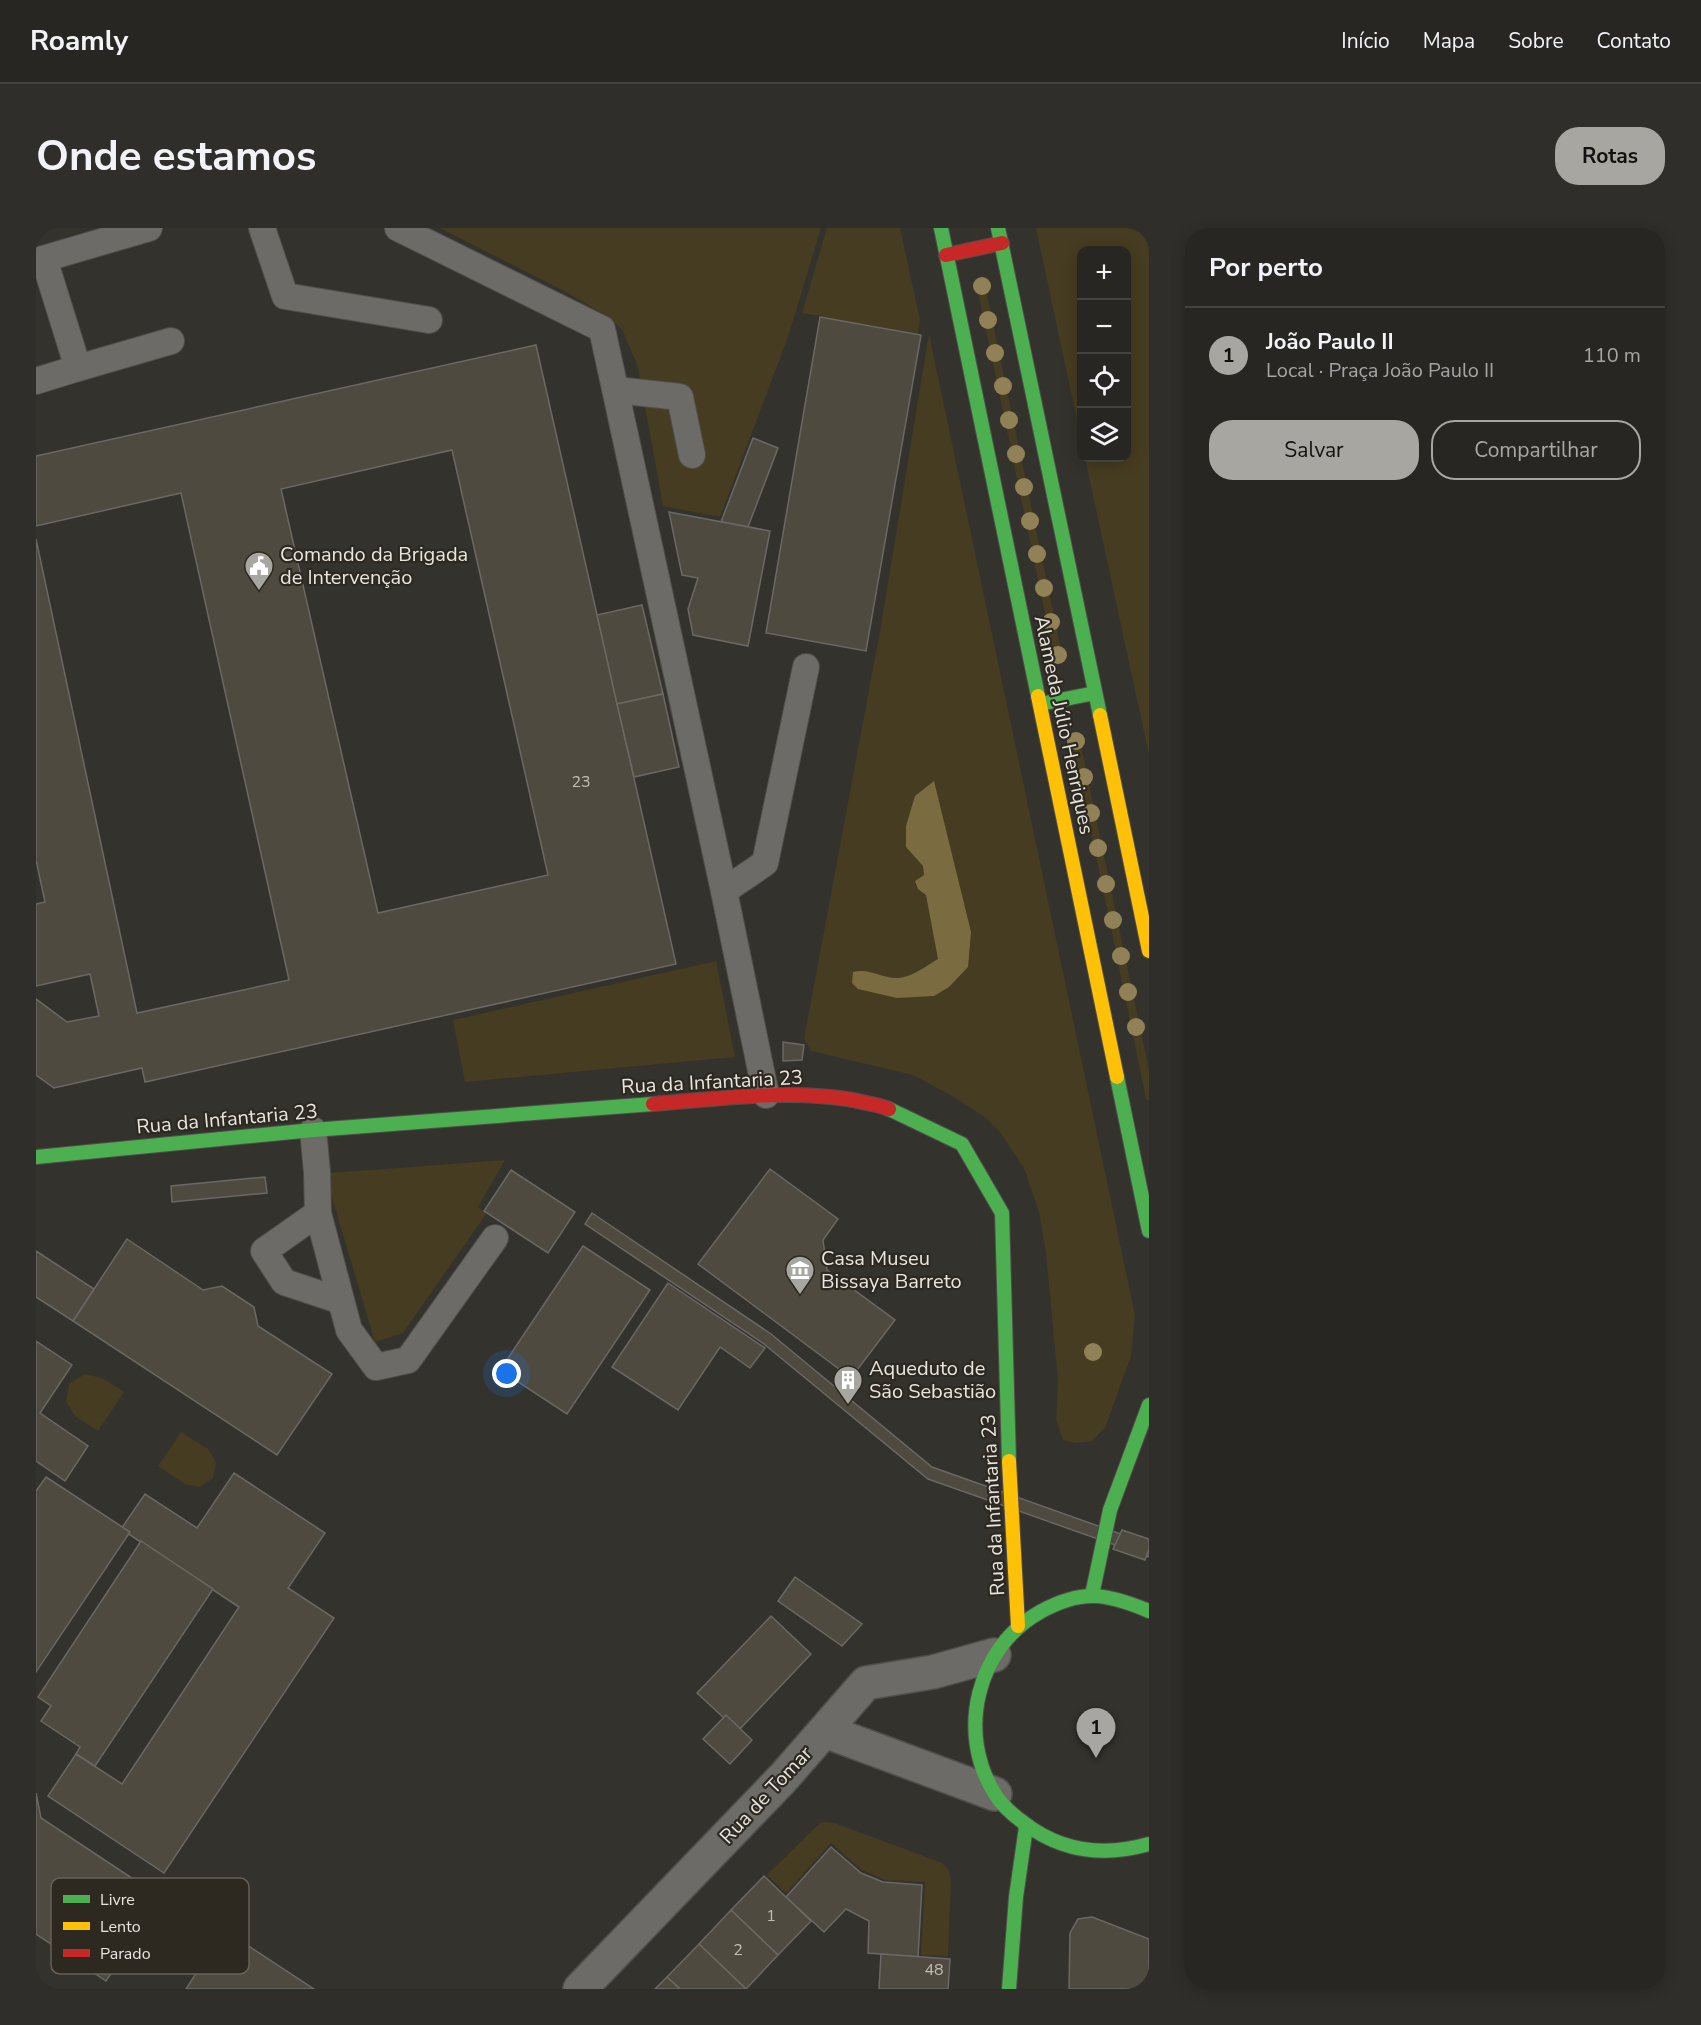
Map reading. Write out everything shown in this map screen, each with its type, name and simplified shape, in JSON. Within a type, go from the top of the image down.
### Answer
[{"type":"main road","name":"Alameda Júlio Henriques","points":[[940,228],[1149,1231]]},
{"type":"main road","name":"Alameda Júlio Henriques","points":[[998,228],[1149,951]]},
{"type":"main road","points":[[946,255],[1002,243]]},
{"type":"main road","points":[[1040,704],[1095,693]]},
{"type":"main road","name":"Rua da Infantaria 23","points":[[36,1157],[313,1130],[766,1095],[833,1096],[879,1105],[954,1140],[962,1144],[1002,1213],[1009,1457],[1018,1626]]},
{"type":"main road","points":[[1092,1594],[1110,1510],[1149,1405]]},
{"type":"main road","points":[[1149,1611],[1092,1594],[1053,1604],[1018,1626],[994,1655],[979,1689],[974,1725],[980,1761],[995,1794],[1026,1827],[1058,1844],[1093,1852],[1129,1850],[1149,1844]]},
{"type":"main road","points":[[1009,1989],[1016,1898],[1026,1827]]},
{"type":"street","points":[[825,1731],[866,1683],[933,1672],[994,1655]]},
{"type":"street","name":"Rua de Tomar","points":[[580,1989],[783,1778],[825,1731],[995,1794]]},
{"type":"lane","points":[[78,368],[40,260],[149,228]]},
{"type":"lane","points":[[262,228],[285,296],[429,320]]},
{"type":"lane","points":[[398,228],[602,329],[766,1095]]},
{"type":"lane","points":[[36,381],[171,341]]},
{"type":"lane","points":[[616,390],[680,397],[692,455]]},
{"type":"lane","points":[[724,891],[765,862],[806,668]]},
{"type":"lane","points":[[313,1130],[318,1213],[341,1300],[349,1330],[376,1367],[408,1360],[495,1238]]},
{"type":"lane","points":[[318,1213],[264,1251],[284,1282],[341,1300]]},
{"type":"shaded area","points":[[440,228],[821,228],[788,337],[720,517],[663,506],[638,367],[622,329],[605,315],[566,292]]},
{"type":"shaded area","points":[[827,228],[900,228],[920,320],[918,334],[802,313]]},
{"type":"shaded area","points":[[1036,228],[1149,228],[1149,755],[1086,462],[1131,462],[1131,246],[1077,246],[1077,420]]},
{"type":"shaded area","points":[[981,281],[985,285],[1062,654],[1059,659],[1054,656],[977,287]]},
{"type":"shaded area","points":[[929,334],[1135,1315],[1131,1356],[1105,1428],[1092,1441],[1076,1443],[1063,1440],[1056,1419],[1058,1381],[1046,1253],[1039,1212],[1024,1168],[999,1131],[985,1117],[913,1075],[811,1051],[804,1039],[880,631]]},
{"type":"shaded area","points":[[1075,738],[1080,741],[1149,1071],[1149,1101],[1146,1099],[1073,743]]},
{"type":"shaded area","points":[[934,781],[971,932],[968,967],[949,987],[934,996],[897,998],[858,989],[852,983],[853,972],[864,971],[901,978],[918,972],[938,959],[926,895],[918,889],[915,881],[924,875],[923,866],[906,847],[906,826],[915,796]]},
{"type":"shaded area","points":[[716,961],[735,1057],[465,1082],[453,1020]]},
{"type":"shaded area","points":[[505,1160],[478,1207],[486,1214],[403,1333],[375,1342],[328,1184],[330,1173]]},
{"type":"shaded area","points":[[85,1374],[102,1378],[124,1392],[98,1431],[76,1417],[66,1402],[69,1384]]},
{"type":"shaded area","points":[[181,1432],[208,1449],[216,1462],[213,1478],[200,1487],[185,1484],[158,1466]]},
{"type":"shaded area","points":[[826,1822],[940,1862],[945,1866],[951,1882],[948,1956],[921,1955],[925,1882],[885,1880],[862,1870],[831,1843],[786,1893],[767,1875],[820,1823]]},
{"type":"building","points":[[820,317],[921,335],[866,651],[766,633]]},
{"type":"building","points":[[536,345],[676,964],[145,1082],[142,1068],[54,1088],[36,1075],[36,999],[67,1022],[99,1016],[90,974],[36,986],[36,904],[45,902],[36,860],[36,539],[137,1013],[289,980],[181,493],[36,526],[36,456]],"holes":[[[452,450],[548,875],[378,913],[281,489]]]},
{"type":"building","points":[[753,438],[778,448],[748,527],[721,522]]},
{"type":"building","points":[[669,512],[770,531],[748,646],[693,635],[688,609],[698,578],[682,575]]},
{"type":"building","points":[[642,605],[663,694],[617,704],[597,615]]},
{"type":"building","points":[[663,694],[679,767],[634,777],[617,704]]},
{"type":"building","points":[[783,1042],[804,1045],[802,1060],[783,1061]]},
{"type":"building","name":"Casa Museu Bissaya Barreto","points":[[770,1169],[838,1219],[823,1240],[827,1270],[895,1320],[851,1378],[698,1264]]},
{"type":"building","points":[[511,1170],[575,1212],[548,1253],[484,1211]]},
{"type":"building","points":[[265,1177],[267,1193],[172,1202],[171,1186]]},
{"type":"building","name":"Aqueduto de São Sebastião","points":[[592,1213],[771,1334],[932,1467],[1149,1544],[1149,1557],[928,1479],[764,1344],[585,1224]]},
{"type":"building","points":[[127,1239],[203,1290],[222,1286],[254,1307],[258,1326],[332,1374],[277,1455],[73,1321]]},
{"type":"building","points":[[583,1246],[650,1290],[567,1414],[500,1370]]},
{"type":"building","points":[[36,1251],[94,1289],[73,1321],[36,1297]]},
{"type":"building","points":[[668,1283],[765,1348],[750,1368],[720,1347],[678,1410],[612,1367]]},
{"type":"building","points":[[36,1341],[72,1365],[40,1413],[88,1446],[65,1481],[36,1461]]},
{"type":"building","points":[[234,1473],[325,1533],[288,1588],[334,1618],[164,1873],[48,1796],[76,1754],[122,1784],[239,1607],[121,1529],[145,1494],[197,1528]]},
{"type":"building","points":[[46,1477],[130,1532],[36,1672],[36,1491]]},
{"type":"building","points":[[1122,1530],[1149,1539],[1149,1549],[1145,1560],[1113,1549]]},
{"type":"building","points":[[141,1541],[213,1589],[95,1766],[76,1754],[80,1747],[41,1721],[51,1706],[38,1697]]},
{"type":"building","points":[[795,1577],[862,1624],[842,1646],[778,1601]]},
{"type":"building","points":[[771,1616],[811,1654],[738,1731],[697,1693]]},
{"type":"building","points":[[726,1715],[752,1740],[730,1764],[703,1739]]},
{"type":"building","points":[[36,1793],[41,1818],[132,1878],[51,1878],[51,1944],[36,1934]]},
{"type":"building","points":[[831,1847],[861,1873],[883,1882],[922,1885],[918,1957],[868,1953],[869,1921],[846,1909],[824,1932],[786,1897]]},
{"type":"building","points":[[764,1876],[811,1921],[778,1955],[731,1910]]},
{"type":"building","points":[[731,1910],[778,1955],[746,1989],[699,1944]]},
{"type":"building","points":[[1092,1917],[1149,1939],[1149,1989],[1069,1989],[1070,1933],[1078,1919]]},
{"type":"building","points":[[699,1944],[746,1989],[680,1989],[667,1977]]},
{"type":"building","points":[[249,1946],[314,1989],[186,1989],[196,1974],[249,1974]]},
{"type":"building","points":[[881,1954],[950,1959],[948,1989],[879,1989]]},
{"type":"building","points":[[96,1974],[111,1974],[106,1981]]},
{"type":"building","points":[[667,1977],[680,1989],[655,1989]]},
{"type":"traffic: fast","points":[[941,228],[1038,696]]},
{"type":"traffic: fast","points":[[998,228],[1100,715]]},
{"type":"traffic: fast","points":[[1040,704],[1095,693]]},
{"type":"traffic: fast","points":[[1117,1077],[1149,1231]]},
{"type":"traffic: fast","points":[[36,1157],[313,1130],[653,1104]]},
{"type":"traffic: fast","points":[[889,1109],[962,1144],[1002,1213],[1009,1461]]},
{"type":"traffic: fast","points":[[1092,1595],[1110,1510],[1149,1405]]},
{"type":"traffic: fast","points":[[1149,1611],[1120,1600],[1094,1596],[1069,1600],[1040,1612],[1018,1627],[1001,1647],[988,1669],[979,1693],[975,1719],[977,1745],[983,1770],[1001,1802],[1024,1823],[1053,1840],[1084,1849],[1116,1850],[1149,1844]]},
{"type":"traffic: fast","points":[[1009,1989],[1016,1897],[1026,1827]]},
{"type":"traffic: slow","points":[[1038,696],[1117,1077]]},
{"type":"traffic: slow","points":[[1100,715],[1149,951]]},
{"type":"traffic: slow","points":[[1009,1461],[1018,1626]]},
{"type":"traffic: jam","points":[[946,255],[1002,243]]},
{"type":"traffic: jam","points":[[653,1104],[753,1096],[803,1095],[853,1100],[889,1109]]},
{"type":"place","name":"Comando da Brigada de Intervenção","points":[[259,592]]},
{"type":"place","name":"Casa Museu Bissaya Barreto","points":[[800,1296]]},
{"type":"place","name":"Aqueduto de São Sebastião","points":[[848,1406]]},
{"type":"place","name":"João Paulo II","points":[[1096,1758]]}]
